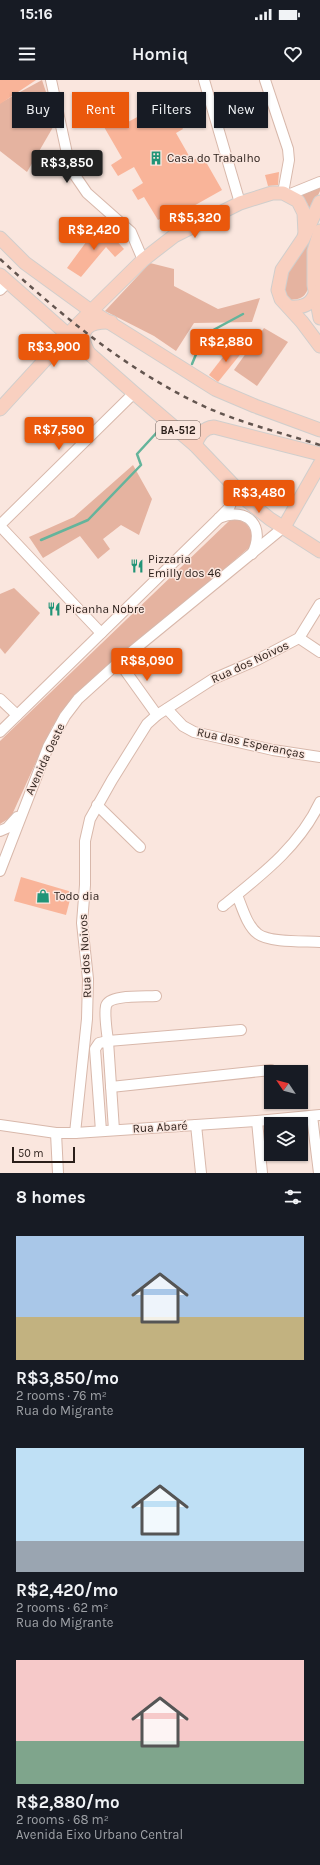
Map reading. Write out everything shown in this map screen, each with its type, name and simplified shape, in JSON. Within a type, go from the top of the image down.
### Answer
[{"type":"main road","points":[[0,409],[68,335],[143,260],[174,236],[240,204],[272,193],[285,194],[298,201],[302,206],[305,219],[305,234]]},
{"type":"main road","points":[[320,202],[305,234],[282,270],[278,290],[280,296],[320,346]]},
{"type":"main road","points":[[320,231],[314,251],[314,285],[320,318]]},
{"type":"main road","points":[[0,238],[25,263],[92,311],[215,389],[255,406],[320,430]]},
{"type":"main road","name":"BA-512","points":[[2,283],[68,335],[195,445],[237,488],[245,499],[269,519],[284,527]]},
{"type":"main road","points":[[290,307],[305,306],[312,301],[316,292]]},
{"type":"main road","points":[[88,352],[83,342],[84,332],[89,325],[94,323],[110,322]]},
{"type":"main road","points":[[195,445],[201,433],[209,428],[214,428],[320,454]]},
{"type":"main road","points":[[320,464],[284,527],[320,551]]},
{"type":"street","points":[[51,80],[68,158],[74,174],[87,193],[131,232],[143,260]]},
{"type":"street","points":[[204,80],[240,204]]},
{"type":"street","points":[[265,80],[288,149],[289,160],[285,194],[320,182]]},
{"type":"street","points":[[101,633],[0,526],[134,393]]},
{"type":"street","points":[[0,732],[218,519],[228,508],[237,488]]},
{"type":"street","points":[[218,519],[237,514],[250,520],[257,531],[258,537],[251,555]]},
{"type":"street","name":"Avenida Oeste","points":[[0,871],[22,810],[48,748],[65,716],[78,699],[119,662],[284,527]]},
{"type":"street","name":"Rua dos Noivos","points":[[75,1133],[87,1019],[88,979],[82,923],[85,885],[85,841],[90,819],[139,734],[156,715],[213,679],[257,660],[299,638],[320,604]]},
{"type":"street","points":[[299,638],[320,652]]},
{"type":"street","points":[[119,662],[156,715]]},
{"type":"street","points":[[0,699],[17,715]]},
{"type":"street","name":"Rua das Esperanças","points":[[167,709],[183,726],[194,732],[273,750],[320,757]]},
{"type":"street","points":[[223,906],[265,872],[302,834],[311,821],[320,802]]},
{"type":"street","points":[[97,805],[140,847]]},
{"type":"street","points":[[0,831],[7,828],[22,810]]},
{"type":"street","points":[[237,895],[252,927],[260,935],[278,939],[320,942]]},
{"type":"street","points":[[114,1130],[106,1006],[109,1001],[116,998],[156,996]]},
{"type":"street","points":[[100,1131],[95,1049],[99,1043],[241,1030]]},
{"type":"street","points":[[111,1087],[264,1071]]},
{"type":"street","points":[[316,1115],[319,1173]]},
{"type":"street","name":"Rua Abaré","points":[[0,1125],[56,1133],[75,1133],[257,1121],[316,1115]]},
{"type":"street","points":[[257,1121],[262,1173]]},
{"type":"street","points":[[196,1125],[201,1173]]},
{"type":"street","points":[[56,1133],[58,1173]]},
{"type":"shaded area","points":[[42,80],[46,92],[20,92]]},
{"type":"shaded area","points":[[12,96],[12,128],[53,128],[27,172],[0,151],[0,103]]},
{"type":"shaded area","points":[[320,187],[320,191],[310,212],[307,203],[295,192]]},
{"type":"shaded area","points":[[309,235],[308,289],[301,298],[290,300],[284,293],[283,281]]},
{"type":"shaded area","points":[[150,263],[174,269],[174,286],[218,309],[260,298],[252,322],[194,323],[176,351],[154,336],[105,311]]},
{"type":"shaded area","points":[[264,328],[288,342],[257,386],[234,370]]},
{"type":"shaded area","points":[[133,465],[152,499],[139,535],[121,525],[103,539],[110,549],[98,559],[80,536],[43,558],[29,537],[74,517]]},
{"type":"shaded area","points":[[236,519],[244,523],[250,529],[252,537],[251,546],[79,693],[52,727],[11,817],[0,824],[0,741],[229,521]]},
{"type":"shaded area","points":[[14,588],[40,613],[5,654],[0,648],[0,594]]},
{"type":"building","points":[[0,80],[36,80],[18,92],[12,92],[12,96],[0,104]]},
{"type":"building","name":"Casa do Trabalho","points":[[137,117],[137,128],[182,128],[176,133],[192,161],[202,155],[222,190],[174,217],[172,213],[158,220],[144,197],[138,200],[132,190],[143,183],[134,167],[118,176],[111,165],[122,158],[105,128],[129,128],[129,121]]},
{"type":"building","points":[[279,172],[278,185],[268,186],[265,175]]},
{"type":"building","points":[[103,226],[124,249],[115,257],[106,247],[81,277],[67,268],[92,234]]},
{"type":"building","points":[[233,344],[243,351],[218,382],[209,375]]},
{"type":"building","name":"Todo dia","points":[[21,877],[72,892],[66,915],[14,901]]},
{"type":"waterway","points":[[192,364],[204,335],[243,314]]},
{"type":"waterway","points":[[41,540],[88,520],[141,465],[137,454],[159,430]]},
{"type":"railway","points":[[0,259],[46,300],[93,338],[143,373],[170,389],[227,416],[320,445]]},
{"type":"place","name":"Casa do Trabalho","points":[[156,158]]},
{"type":"place","name":"Pizzaria Emilly dos 46","points":[[137,566]]},
{"type":"place","name":"Picanha Nobre","points":[[54,609]]},
{"type":"place","name":"Todo dia","points":[[43,896]]}]
